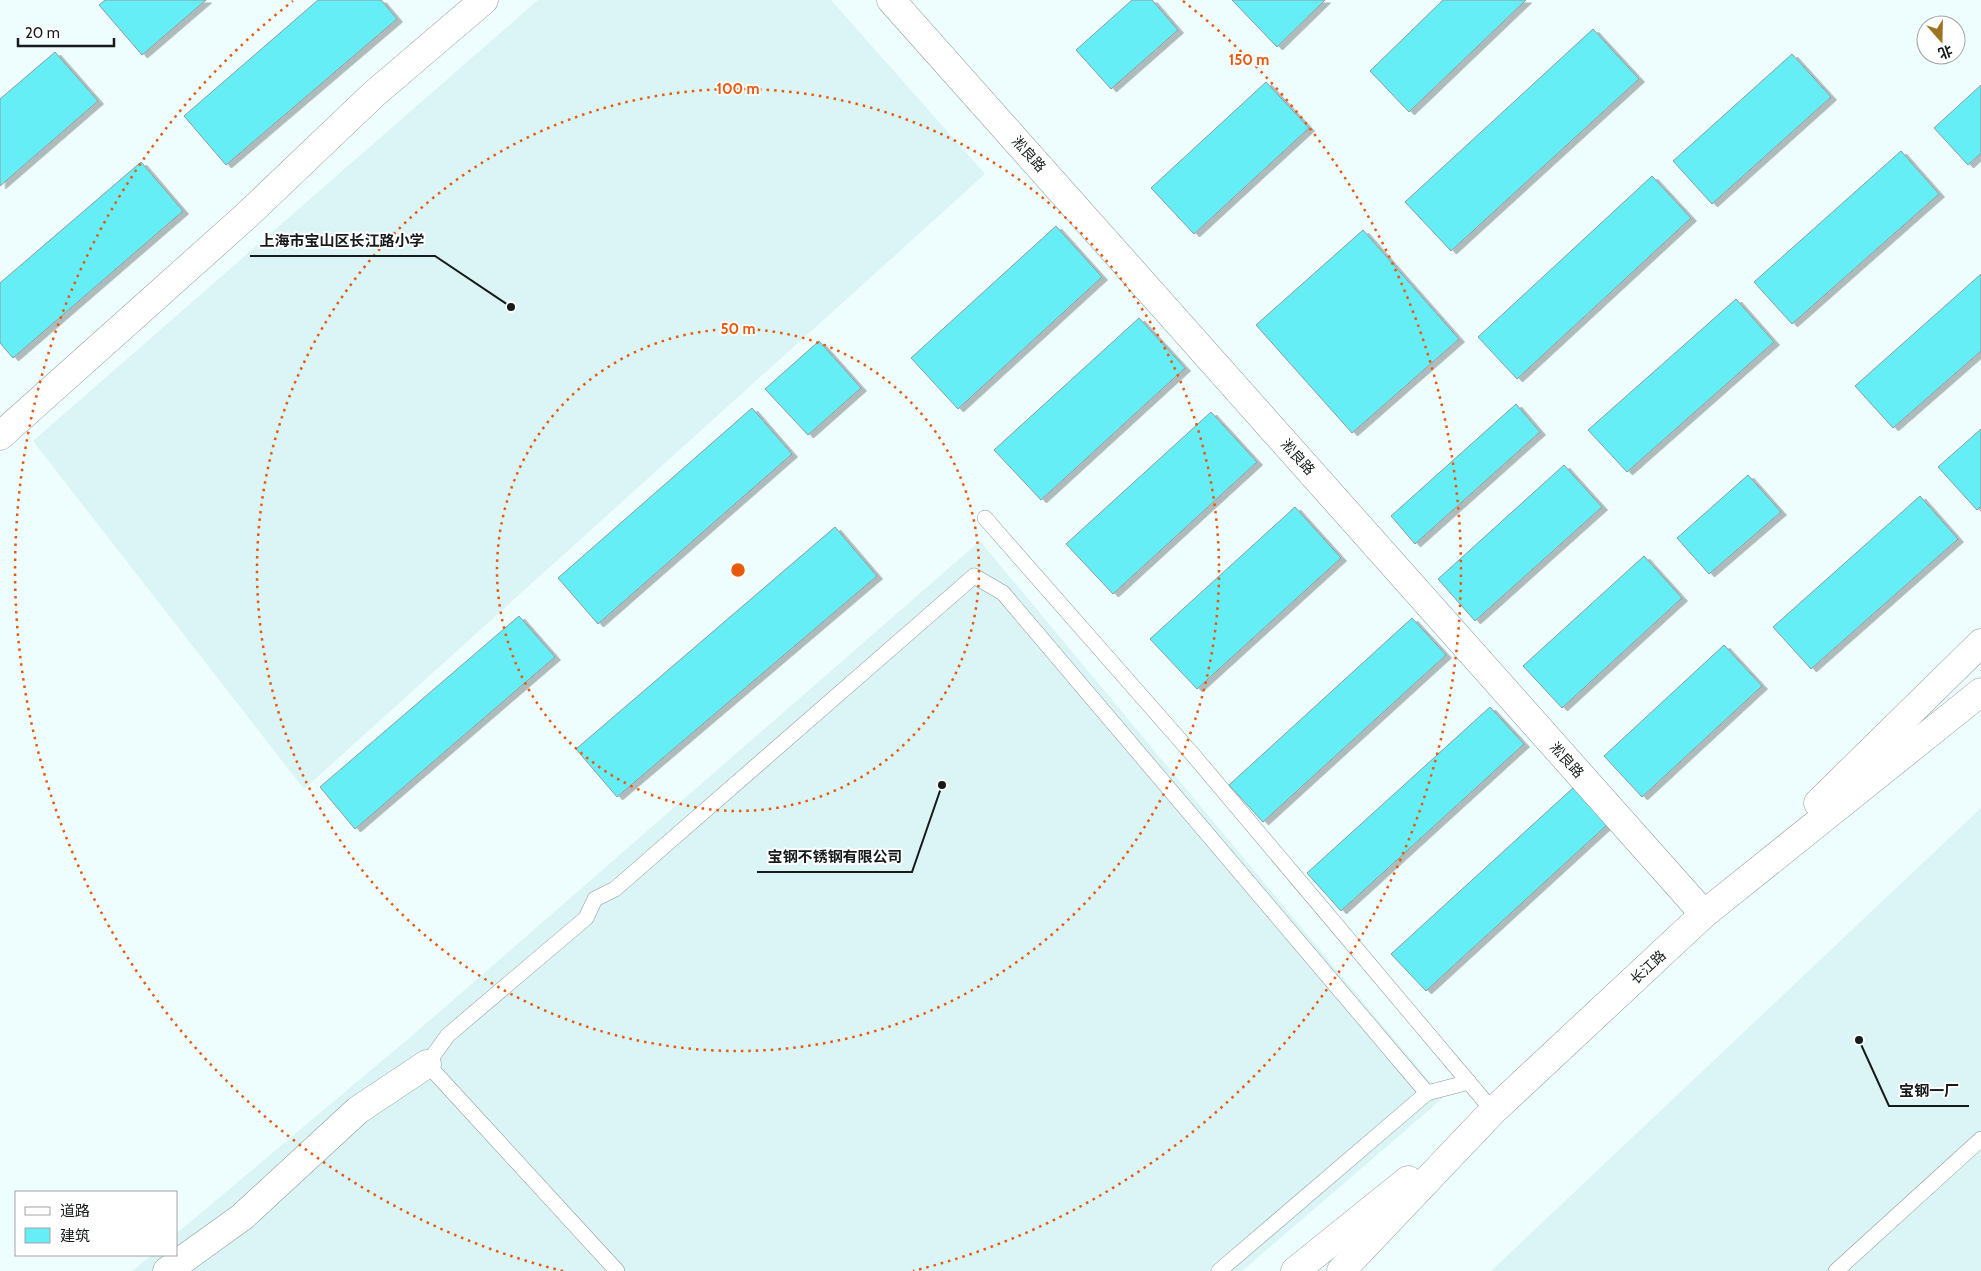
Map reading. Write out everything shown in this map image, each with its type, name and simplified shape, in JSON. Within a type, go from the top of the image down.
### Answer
[{"type":"street","points":[[0,436],[246,216],[374,94],[484,0]]},
{"type":"street","name":"淞良路","points":[[891,0],[1704,914]]},
{"type":"street","points":[[1704,914],[1981,644]]},
{"type":"street","name":"长江路","points":[[1341,1271],[1493,1111],[1704,914],[1981,692]]},
{"type":"street","points":[[167,1271],[242,1217],[358,1110],[427,1064]]},
{"type":"street","points":[[1295,1271],[1493,1111]]},
{"type":"lane","points":[[985,518],[1194,756],[1493,1111]]},
{"type":"lane","points":[[617,1271],[427,1064],[448,1036],[586,918],[595,899],[615,889],[974,576],[1003,593],[1427,1093]]},
{"type":"lane","points":[[1219,1271],[1427,1093],[1469,1082]]},
{"type":"lane","points":[[1836,1271],[1981,1138]]},
{"type":"shaded area","points":[[538,0],[831,0],[985,174],[304,789],[33,441]]},
{"type":"shaded area","points":[[980,541],[1443,1098],[1242,1271],[132,1271],[151,1256],[178,1256],[178,1232],[421,1028]]},
{"type":"shaded area","points":[[1981,808],[1981,1271],[1491,1271]]},
{"type":"building","points":[[105,0],[206,0],[142,55],[99,5]]},
{"type":"building","points":[[318,0],[381,0],[397,19],[226,165],[184,116]]},
{"type":"building","points":[[1132,0],[1152,0],[1178,30],[1111,89],[1076,50]]},
{"type":"building","points":[[1232,0],[1325,0],[1277,47]]},
{"type":"building","points":[[1443,0],[1526,0],[1409,112],[1370,71]]},
{"type":"building","points":[[1593,29],[1639,79],[1451,251],[1405,202]]},
{"type":"building","points":[[55,52],[98,101],[0,186],[0,99]]},
{"type":"building","points":[[1792,54],[1831,97],[1712,204],[1673,161]]},
{"type":"building","points":[[1266,82],[1309,128],[1194,234],[1151,188]]},
{"type":"building","points":[[1981,85],[1981,153],[1968,165],[1934,128]]},
{"type":"building","points":[[1901,151],[1939,194],[1792,324],[1754,282]]},
{"type":"building","points":[[141,162],[183,211],[13,358],[0,343],[0,283]]},
{"type":"building","points":[[1652,176],[1691,218],[1517,379],[1478,337]]},
{"type":"building","points":[[1056,226],[1102,277],[958,409],[911,358]]},
{"type":"building","points":[[1363,230],[1459,339],[1352,433],[1256,325]]},
{"type":"building","points":[[1981,274],[1981,351],[1893,428],[1855,386]]},
{"type":"building","points":[[1736,299],[1774,342],[1627,472],[1588,430]]},
{"type":"building","points":[[1139,318],[1185,368],[1041,500],[994,450]]},
{"type":"building","points":[[819,341],[861,388],[808,435],[765,389]]},
{"type":"building","points":[[1516,404],[1540,432],[1415,544],[1391,516]]},
{"type":"building","points":[[752,408],[792,454],[598,624],[558,578]]},
{"type":"building","points":[[1211,412],[1257,462],[1113,594],[1066,544]]},
{"type":"building","points":[[1981,429],[1981,506],[1977,510],[1938,467]]},
{"type":"building","points":[[1564,465],[1602,507],[1475,621],[1438,579]]},
{"type":"building","points":[[1748,475],[1781,512],[1709,574],[1677,538]]},
{"type":"building","points":[[1920,496],[1958,539],[1811,669],[1773,627]]},
{"type":"building","points":[[1295,507],[1341,558],[1197,689],[1150,639]]},
{"type":"building","points":[[835,527],[877,576],[617,797],[576,749]]},
{"type":"building","points":[[1644,556],[1682,598],[1562,708],[1523,666]]},
{"type":"building","points":[[519,616],[555,657],[355,829],[320,787]]},
{"type":"building","points":[[1412,618],[1446,655],[1263,822],[1229,785]]},
{"type":"building","points":[[1724,645],[1762,686],[1642,797],[1604,756]]},
{"type":"building","points":[[1490,707],[1524,744],[1341,911],[1307,873]]},
{"type":"building","points":[[1574,787],[1608,824],[1426,991],[1391,954]]},
{"type":"place","name":"上海市宝山区长江路小学","points":[[511,307]]},
{"type":"place","name":"宝钢不锈钢有限公司","points":[[942,785]]},
{"type":"place","name":"宝钢一厂","points":[[1859,1040]]}]
